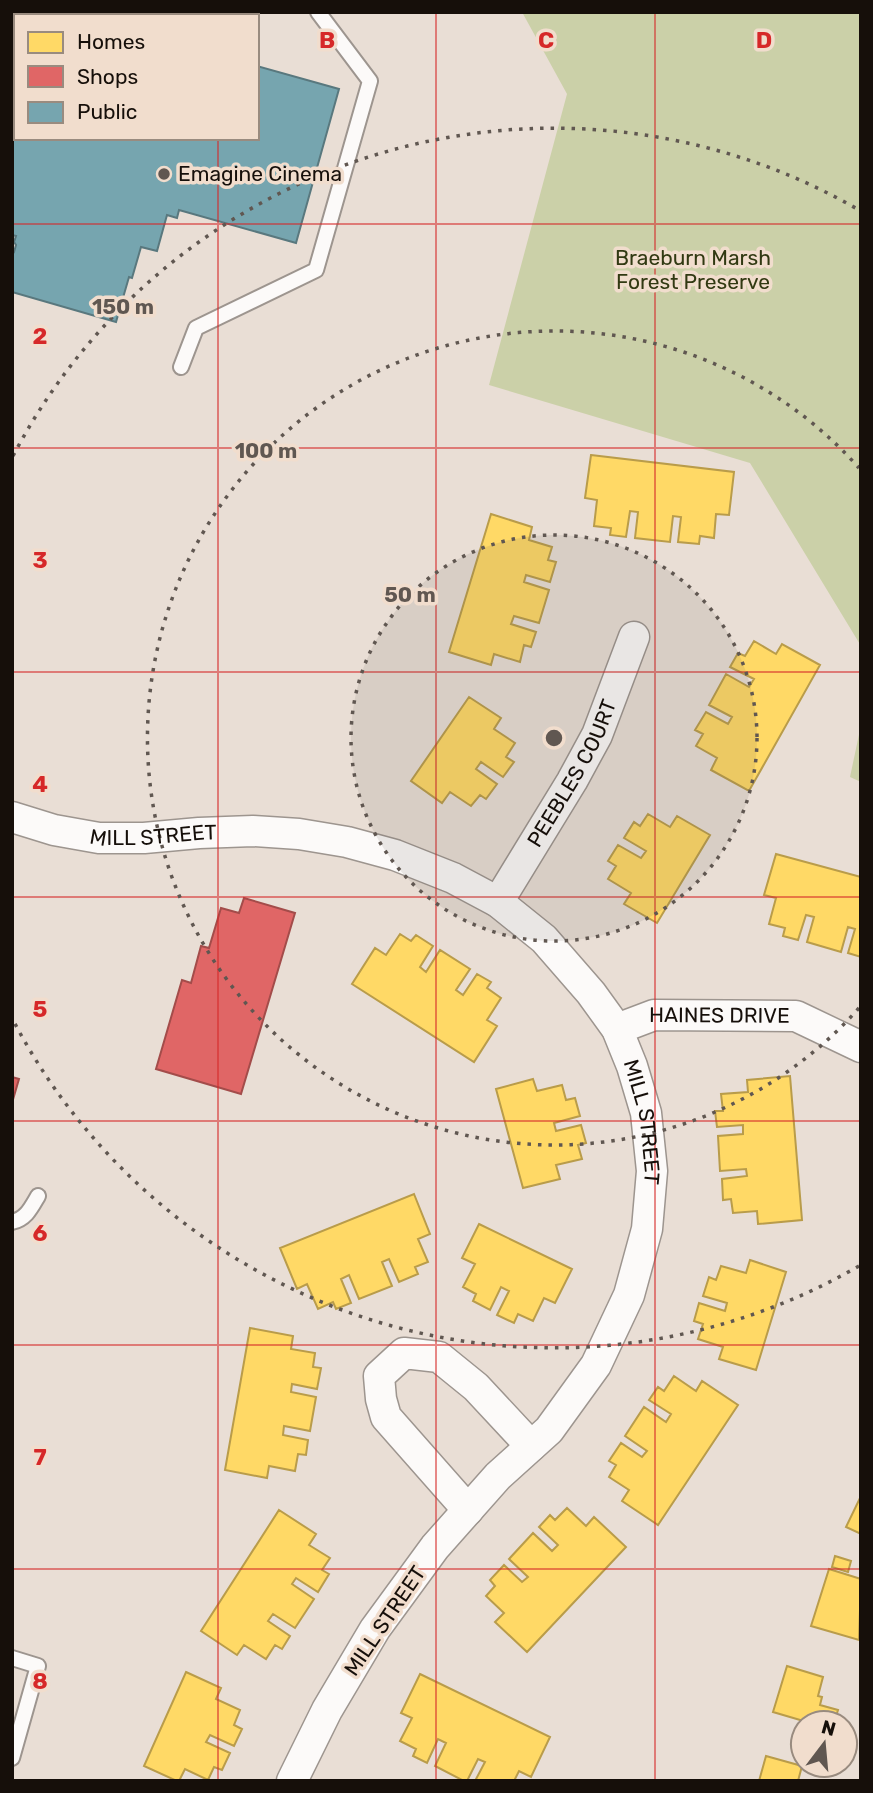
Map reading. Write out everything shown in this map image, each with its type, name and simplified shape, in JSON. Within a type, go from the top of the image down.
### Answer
[{"type":"street","name":"PEEBLES COURT","points":[[498,902],[597,735],[634,637]]},
{"type":"street","name":"MILL STREET","points":[[12,817],[54,831],[99,838],[253,831],[299,834],[347,842],[395,855],[453,878],[498,902],[544,939],[591,993],[617,1029],[632,1066],[646,1113],[652,1171],[647,1229],[629,1295],[596,1365],[548,1430],[498,1476],[435,1547],[375,1629],[327,1710],[295,1780]]},
{"type":"street","name":"HAINES DRIVE","points":[[617,1029],[654,1015],[796,1016],[861,1047]]},
{"type":"street","points":[[468,1510],[386,1417],[379,1376],[404,1353],[439,1357],[476,1387],[531,1446]]},
{"type":"lane","points":[[181,367],[196,328],[316,270],[370,81],[318,12]]},
{"type":"lane","points":[[12,1222],[29,1213],[38,1196]]},
{"type":"lane","points":[[12,1658],[38,1666],[12,1758]]},
{"type":"green space","name":"Braeburn Marsh Forest Preserve","points":[[522,12],[861,12],[861,646],[750,463],[489,385],[567,94]]},
{"type":"green space","points":[[861,725],[861,782],[850,777]]},
{"type":"building: Homes","points":[[591,455],[734,472],[729,515],[716,514],[714,538],[700,536],[699,544],[678,542],[681,517],[673,516],[670,542],[635,538],[638,512],[630,511],[626,537],[610,535],[611,528],[594,526],[597,500],[585,498]]},
{"type":"building: Homes","points":[[491,514],[532,527],[529,540],[552,547],[548,560],[556,562],[550,582],[526,575],[524,582],[549,590],[539,623],[514,616],[511,624],[536,632],[531,647],[524,645],[520,662],[494,654],[491,665],[449,652]]},
{"type":"building: Homes","points":[[754,641],[776,654],[782,644],[820,665],[749,791],[711,770],[717,758],[696,746],[703,734],[695,730],[706,712],[728,724],[732,717],[709,705],[726,674],[749,687],[754,679],[730,667],[738,653],[745,656]]},
{"type":"building: Homes","points":[[469,697],[501,718],[494,729],[515,743],[506,757],[514,762],[503,777],[481,762],[476,769],[497,784],[486,799],[480,795],[471,806],[450,792],[442,803],[411,781]]},
{"type":"building: Homes","points":[[648,814],[670,827],[677,816],[710,835],[657,923],[624,904],[631,893],[608,879],[616,866],[608,861],[618,845],[641,858],[646,851],[624,838],[634,822],[640,826]]},
{"type":"building: Homes","points":[[776,854],[861,877],[861,957],[848,953],[855,929],[848,927],[841,952],[807,942],[814,917],[806,915],[798,940],[783,936],[785,928],[769,924],[776,898],[764,895]]},
{"type":"building: Homes","points":[[400,934],[411,941],[416,935],[433,946],[420,967],[426,972],[440,950],[470,969],[456,990],[463,995],[477,974],[491,982],[487,988],[501,998],[487,1020],[497,1026],[474,1062],[352,984],[375,948],[386,955]]},
{"type":"building: Homes","points":[[790,1076],[802,1220],[758,1224],[757,1211],[733,1213],[731,1199],[723,1200],[722,1179],[747,1176],[746,1169],[720,1171],[718,1136],[743,1134],[743,1125],[717,1127],[715,1111],[723,1111],[721,1094],[748,1092],[747,1080]]},
{"type":"building: Homes","points":[[533,1079],[537,1091],[562,1085],[566,1100],[575,1098],[580,1116],[554,1123],[556,1131],[581,1125],[586,1143],[578,1145],[582,1159],[556,1165],[560,1179],[523,1188],[496,1089]]},
{"type":"building: Homes","points":[[414,1194],[430,1234],[418,1239],[428,1262],[415,1267],[418,1274],[399,1282],[389,1259],[382,1262],[392,1286],[359,1299],[349,1275],[341,1279],[351,1303],[336,1309],[333,1302],[318,1309],[307,1284],[297,1289],[280,1248]]},
{"type":"building: Homes","points":[[479,1224],[572,1269],[555,1303],[544,1298],[533,1321],[518,1314],[514,1323],[497,1315],[509,1291],[501,1287],[490,1310],[473,1301],[476,1294],[463,1287],[475,1264],[462,1258]]},
{"type":"building: Homes","points":[[750,1260],[786,1272],[756,1370],[719,1359],[723,1347],[698,1339],[703,1324],[694,1321],[699,1303],[725,1311],[727,1303],[703,1296],[709,1277],[716,1280],[721,1266],[746,1273]]},
{"type":"building: Homes","points":[[250,1328],[293,1336],[291,1349],[315,1353],[313,1367],[321,1368],[317,1389],[292,1384],[291,1392],[316,1397],[310,1431],[284,1426],[283,1435],[308,1440],[306,1455],[298,1454],[295,1471],[269,1466],[267,1478],[225,1470]]},
{"type":"building: Homes","points":[[674,1376],[696,1391],[702,1381],[738,1405],[658,1525],[622,1501],[629,1490],[609,1477],[616,1465],[609,1461],[621,1443],[642,1457],[647,1451],[625,1436],[644,1407],[666,1422],[671,1414],[649,1400],[658,1387],[664,1391]]},
{"type":"building: Homes","points":[[861,1496],[861,1534],[846,1527]]},
{"type":"building: Homes","points":[[567,1508],[586,1526],[594,1517],[626,1547],[527,1652],[495,1622],[504,1613],[486,1596],[495,1586],[490,1580],[504,1565],[522,1582],[528,1577],[509,1559],[533,1533],[552,1551],[558,1545],[539,1527],[550,1515],[555,1520]]},
{"type":"building: Homes","points":[[279,1510],[316,1534],[309,1545],[330,1558],[322,1570],[329,1574],[318,1592],[296,1578],[292,1584],[314,1599],[295,1628],[273,1614],[268,1621],[290,1636],[282,1649],[275,1645],[266,1659],[244,1645],[237,1655],[201,1631]]},
{"type":"building: Homes","points":[[835,1556],[851,1561],[848,1572],[832,1567]]},
{"type":"building: Homes","points":[[829,1569],[861,1579],[859,1640],[811,1626]]},
{"type":"building: Homes","points":[[787,1666],[823,1677],[818,1696],[822,1697],[820,1705],[834,1709],[789,1709],[789,1717],[773,1712]]},
{"type":"building: Homes","points":[[186,1672],[221,1688],[216,1699],[240,1710],[234,1725],[242,1729],[234,1746],[210,1735],[206,1742],[230,1753],[222,1770],[214,1767],[208,1780],[185,1769],[177,1781],[144,1766]]},
{"type":"building: Homes","points":[[420,1674],[550,1737],[531,1777],[519,1771],[514,1781],[475,1781],[485,1762],[478,1759],[467,1781],[464,1781],[435,1766],[446,1743],[438,1739],[427,1763],[413,1756],[416,1749],[400,1741],[412,1718],[401,1713]]},
{"type":"building: Homes","points":[[766,1756],[789,1762],[789,1779],[799,1779],[798,1781],[759,1781]]},
{"type":"building: Shops","points":[[244,898],[295,913],[241,1094],[156,1069],[182,980],[191,983],[201,946],[209,948],[221,908],[239,913]]},
{"type":"building: Shops","points":[[12,1077],[19,1079],[12,1103]]},
{"type":"building: Public","points":[[36,12],[225,12],[224,14]]},
{"type":"building: Public","name":"Emagine Cinema","points":[[259,67],[339,89],[296,243],[179,210],[177,218],[167,215],[157,251],[141,247],[116,322],[12,292],[12,251],[14,252],[16,245],[16,236],[12,235],[14,70],[14,140],[259,140]]},
{"type":"place","name":"Emagine Cinema","points":[[164,174]]}]
